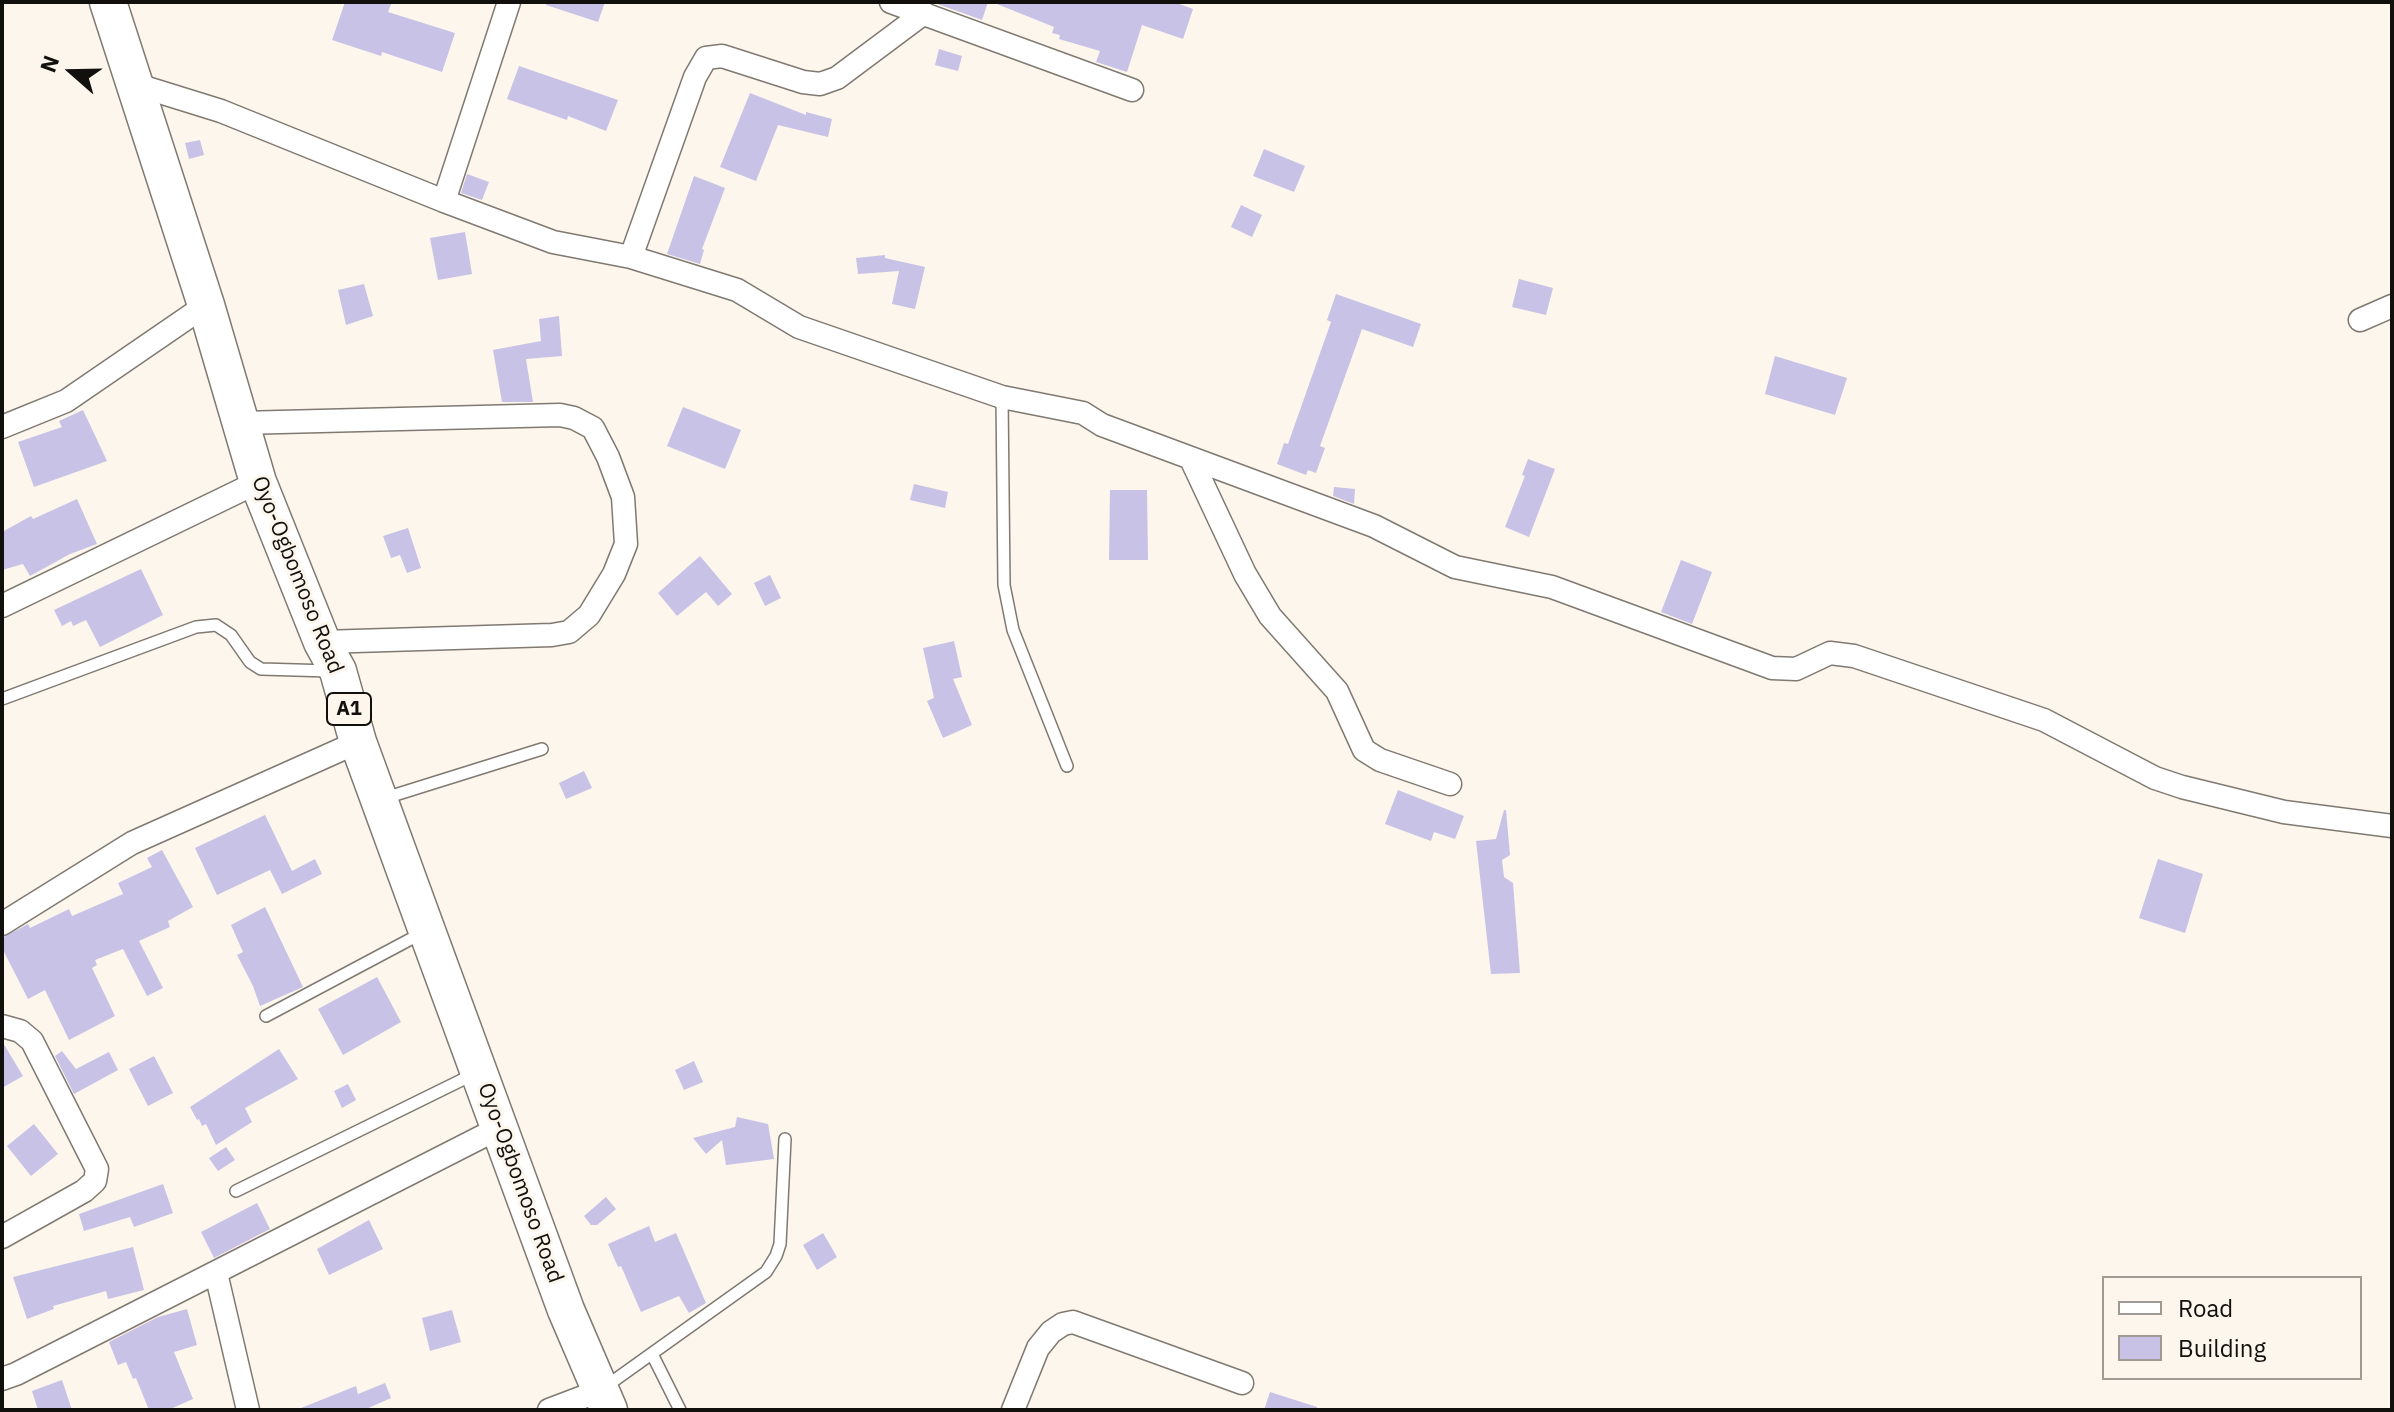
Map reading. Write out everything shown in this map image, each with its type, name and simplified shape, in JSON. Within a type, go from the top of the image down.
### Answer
[{"type":"highway","name":"Oyo-Ogbomoso Road","points":[[108,2],[206,305],[258,482],[330,656],[358,742],[566,1310],[604,1400]]},
{"type":"street","points":[[444,201],[509,2]]},
{"type":"street","points":[[891,2],[1132,90]]},
{"type":"street","points":[[631,257],[695,77],[706,58],[722,56],[803,82],[820,84],[837,78],[924,13]]},
{"type":"street","points":[[134,84],[221,111],[553,242],[631,257],[737,290],[799,327],[1002,397],[1083,413],[1102,425],[1374,526],[1455,567],[1552,587],[1772,668],[1796,669],[1830,653],[1854,656],[2044,720],[2155,778],[2182,787],[2284,812],[2392,826]]},
{"type":"street","points":[[2,427],[66,401],[206,305]]},
{"type":"street","points":[[2360,320],[2392,306]]},
{"type":"street","points":[[240,423],[560,415],[593,428],[608,457],[623,497],[626,544],[614,574],[589,615],[569,632],[330,656]]},
{"type":"street","points":[[1191,459],[1245,574],[1270,616],[1337,691],[1364,750],[1380,760],[1450,784]]},
{"type":"street","points":[[2,606],[258,482]]},
{"type":"street","points":[[2,924],[132,843],[358,742]]},
{"type":"street","points":[[2,1026],[20,1031],[32,1041],[97,1169],[95,1181],[84,1191],[2,1237]]},
{"type":"street","points":[[2,1379],[499,1128]]},
{"type":"street","points":[[216,1273],[248,1410]]},
{"type":"street","points":[[1013,1410],[1038,1348],[1051,1332],[1073,1322],[1242,1383]]},
{"type":"street","points":[[549,1410],[604,1400]]},
{"type":"lane","points":[[1002,397],[1004,585],[1013,630],[1067,766]]},
{"type":"lane","points":[[2,699],[196,627],[216,625],[231,635],[250,662],[261,669],[330,656]]},
{"type":"lane","points":[[379,800],[542,749]]},
{"type":"lane","points":[[266,1016],[427,931]]},
{"type":"lane","points":[[236,1191],[479,1071]]},
{"type":"lane","points":[[604,1400],[652,1354],[766,1272],[780,1244],[785,1139]]},
{"type":"lane","points":[[652,1354],[680,1410]]},
{"type":"building","points":[[345,2],[392,2],[388,12],[455,33],[442,72],[382,52],[381,56],[332,40]]},
{"type":"building","points":[[546,2],[605,2],[598,22],[546,5]]},
{"type":"building","points":[[932,2],[988,2],[982,20]]},
{"type":"building","points":[[992,2],[1174,2],[1193,9],[1183,39],[1142,25],[1127,72],[1096,62],[1100,51],[1059,39],[1060,35],[1052,33],[1054,27]]},
{"type":"building","points":[[939,49],[962,56],[958,71],[935,65]]},
{"type":"building","points":[[519,66],[618,100],[606,131],[568,116],[567,120],[507,99]]},
{"type":"building","points":[[750,93],[806,115],[806,112],[832,119],[828,137],[778,125],[756,181],[720,167]]},
{"type":"building","points":[[200,140],[204,155],[189,159],[185,143]]},
{"type":"building","points":[[1264,149],[1305,166],[1294,192],[1253,176]]},
{"type":"building","points":[[467,174],[489,182],[482,200],[461,193]]},
{"type":"building","points":[[694,176],[725,188],[702,249],[700,264],[667,254]]},
{"type":"building","points":[[1241,205],[1262,215],[1252,237],[1231,227]]},
{"type":"building","points":[[465,232],[472,274],[438,280],[430,238]]},
{"type":"building","points":[[885,255],[885,258],[925,267],[915,309],[892,304],[899,271],[858,274],[856,258]]},
{"type":"building","points":[[1519,279],[1553,288],[1546,315],[1512,307]]},
{"type":"building","points":[[364,284],[373,316],[346,325],[338,290]]},
{"type":"building","points":[[1336,294],[1421,324],[1413,347],[1362,329],[1320,446],[1325,448],[1316,473],[1308,470],[1306,475],[1277,464],[1284,443],[1288,444],[1331,322],[1327,320]]},
{"type":"building","points":[[559,316],[562,356],[526,359],[533,402],[502,402],[493,350],[541,341],[539,319]]},
{"type":"building","points":[[1775,356],[1847,378],[1835,415],[1765,394]]},
{"type":"building","points":[[683,407],[741,430],[725,469],[667,446]]},
{"type":"building","points":[[83,410],[107,461],[34,487],[18,442],[62,427],[59,421]]},
{"type":"building","points":[[1528,459],[1555,469],[1529,537],[1505,527],[1525,476],[1522,475]]},
{"type":"building","points":[[914,484],[948,492],[945,508],[910,500]]},
{"type":"building","points":[[1334,487],[1355,489],[1354,504],[1333,496]]},
{"type":"building","points":[[1110,490],[1147,490],[1148,560],[1109,560]]},
{"type":"building","points":[[77,499],[97,544],[70,554],[30,576],[23,564],[2,570],[2,532],[31,516],[33,519]]},
{"type":"building","points":[[408,528],[421,568],[407,573],[400,555],[391,558],[383,536]]},
{"type":"building","points":[[700,556],[732,594],[718,606],[706,592],[677,616],[658,593]]},
{"type":"building","points":[[1681,560],[1712,572],[1692,624],[1661,612]]},
{"type":"building","points":[[141,569],[163,615],[100,647],[86,620],[73,626],[71,621],[62,626],[54,610]]},
{"type":"building","points":[[770,575],[781,598],[765,606],[754,583]]},
{"type":"building","points":[[954,641],[962,677],[953,679],[972,725],[943,738],[927,701],[934,698],[923,648]]},
{"type":"building","points":[[584,771],[592,788],[566,799],[559,783]]},
{"type":"building","points":[[1398,790],[1464,816],[1455,839],[1434,832],[1431,841],[1385,824]]},
{"type":"building","points":[[1504,810],[1510,855],[1502,860],[1504,877],[1513,883],[1520,973],[1491,974],[1476,841],[1496,839]]},
{"type":"building","points":[[265,815],[292,871],[315,859],[322,874],[282,894],[270,870],[217,895],[195,848]]},
{"type":"building","points":[[162,850],[193,907],[168,921],[170,927],[139,941],[163,988],[147,996],[123,949],[95,960],[97,965],[92,968],[115,1016],[69,1040],[45,990],[28,999],[2,948],[2,938],[28,924],[30,928],[69,909],[72,916],[123,894],[118,883],[152,867],[147,858]]},
{"type":"building","points":[[2158,859],[2203,874],[2185,933],[2139,918]]},
{"type":"building","points":[[265,907],[303,987],[260,1006],[237,955],[243,952],[231,925]]},
{"type":"building","points":[[377,977],[401,1022],[343,1055],[318,1009]]},
{"type":"building","points":[[2,1041],[23,1076],[2,1088]]},
{"type":"building","points":[[279,1049],[298,1079],[245,1108],[252,1122],[216,1145],[206,1124],[202,1126],[190,1107]]},
{"type":"building","points":[[62,1051],[76,1069],[109,1052],[118,1070],[74,1094],[55,1056]]},
{"type":"building","points":[[154,1056],[173,1093],[148,1106],[129,1069]]},
{"type":"building","points":[[694,1061],[703,1082],[684,1090],[675,1070]]},
{"type":"building","points":[[348,1084],[356,1100],[342,1108],[334,1091]]},
{"type":"building","points":[[737,1117],[768,1124],[774,1159],[726,1165],[722,1140],[706,1154],[693,1138],[735,1127]]},
{"type":"building","points":[[34,1124],[58,1154],[31,1176],[7,1146]]},
{"type":"building","points":[[226,1147],[235,1160],[218,1171],[209,1158]]},
{"type":"building","points":[[163,1184],[173,1213],[134,1227],[130,1217],[84,1231],[79,1214]]},
{"type":"building","points":[[606,1197],[616,1209],[597,1225],[591,1225],[584,1216]]},
{"type":"building","points":[[257,1203],[270,1229],[214,1258],[201,1232]]},
{"type":"building","points":[[369,1220],[383,1249],[329,1275],[317,1249]]},
{"type":"building","points":[[649,1226],[655,1242],[676,1233],[706,1303],[689,1313],[679,1296],[641,1312],[608,1244]]},
{"type":"building","points":[[823,1233],[837,1257],[817,1270],[803,1245]]},
{"type":"building","points":[[133,1247],[144,1290],[108,1299],[106,1291],[53,1306],[54,1309],[27,1319],[13,1277]]},
{"type":"building","points":[[187,1309],[197,1345],[174,1352],[193,1399],[168,1410],[149,1410],[136,1378],[133,1379],[126,1362],[118,1365],[109,1342],[158,1317]]},
{"type":"building","points":[[452,1310],[461,1342],[430,1351],[422,1318]]},
{"type":"building","points":[[62,1380],[72,1410],[38,1410],[32,1391]]},
{"type":"building","points":[[385,1383],[391,1398],[364,1410],[296,1410],[356,1386],[358,1394]]},
{"type":"building","points":[[1270,1392],[1317,1407],[1317,1410],[1264,1410]]}]
